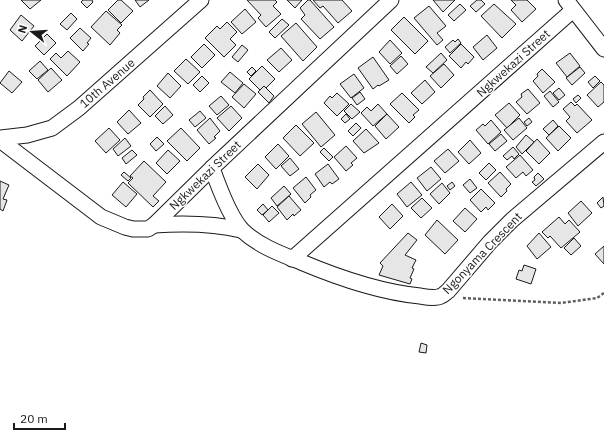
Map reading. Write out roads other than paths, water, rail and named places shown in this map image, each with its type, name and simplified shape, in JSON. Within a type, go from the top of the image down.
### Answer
[{"type":"street","name":"10th Avenue","points":[[0,139],[27,135],[52,128],[78,108],[201,0]]},
{"type":"street","name":"Ngkwekazi Street","points":[[154,225],[212,168],[391,0]]},
{"type":"street","name":"Ngkwekazi Street","points":[[292,259],[569,5],[604,49]]},
{"type":"street","points":[[0,139],[101,217],[124,227],[132,229],[148,229],[154,225],[186,223],[242,230]]},
{"type":"street","name":"Ngonyama Crescent","points":[[242,230],[256,241],[292,259],[348,280],[397,294],[433,298],[441,296],[448,291],[490,242],[512,220],[604,142]]},
{"type":"street","points":[[212,168],[220,192],[242,230]]}]
